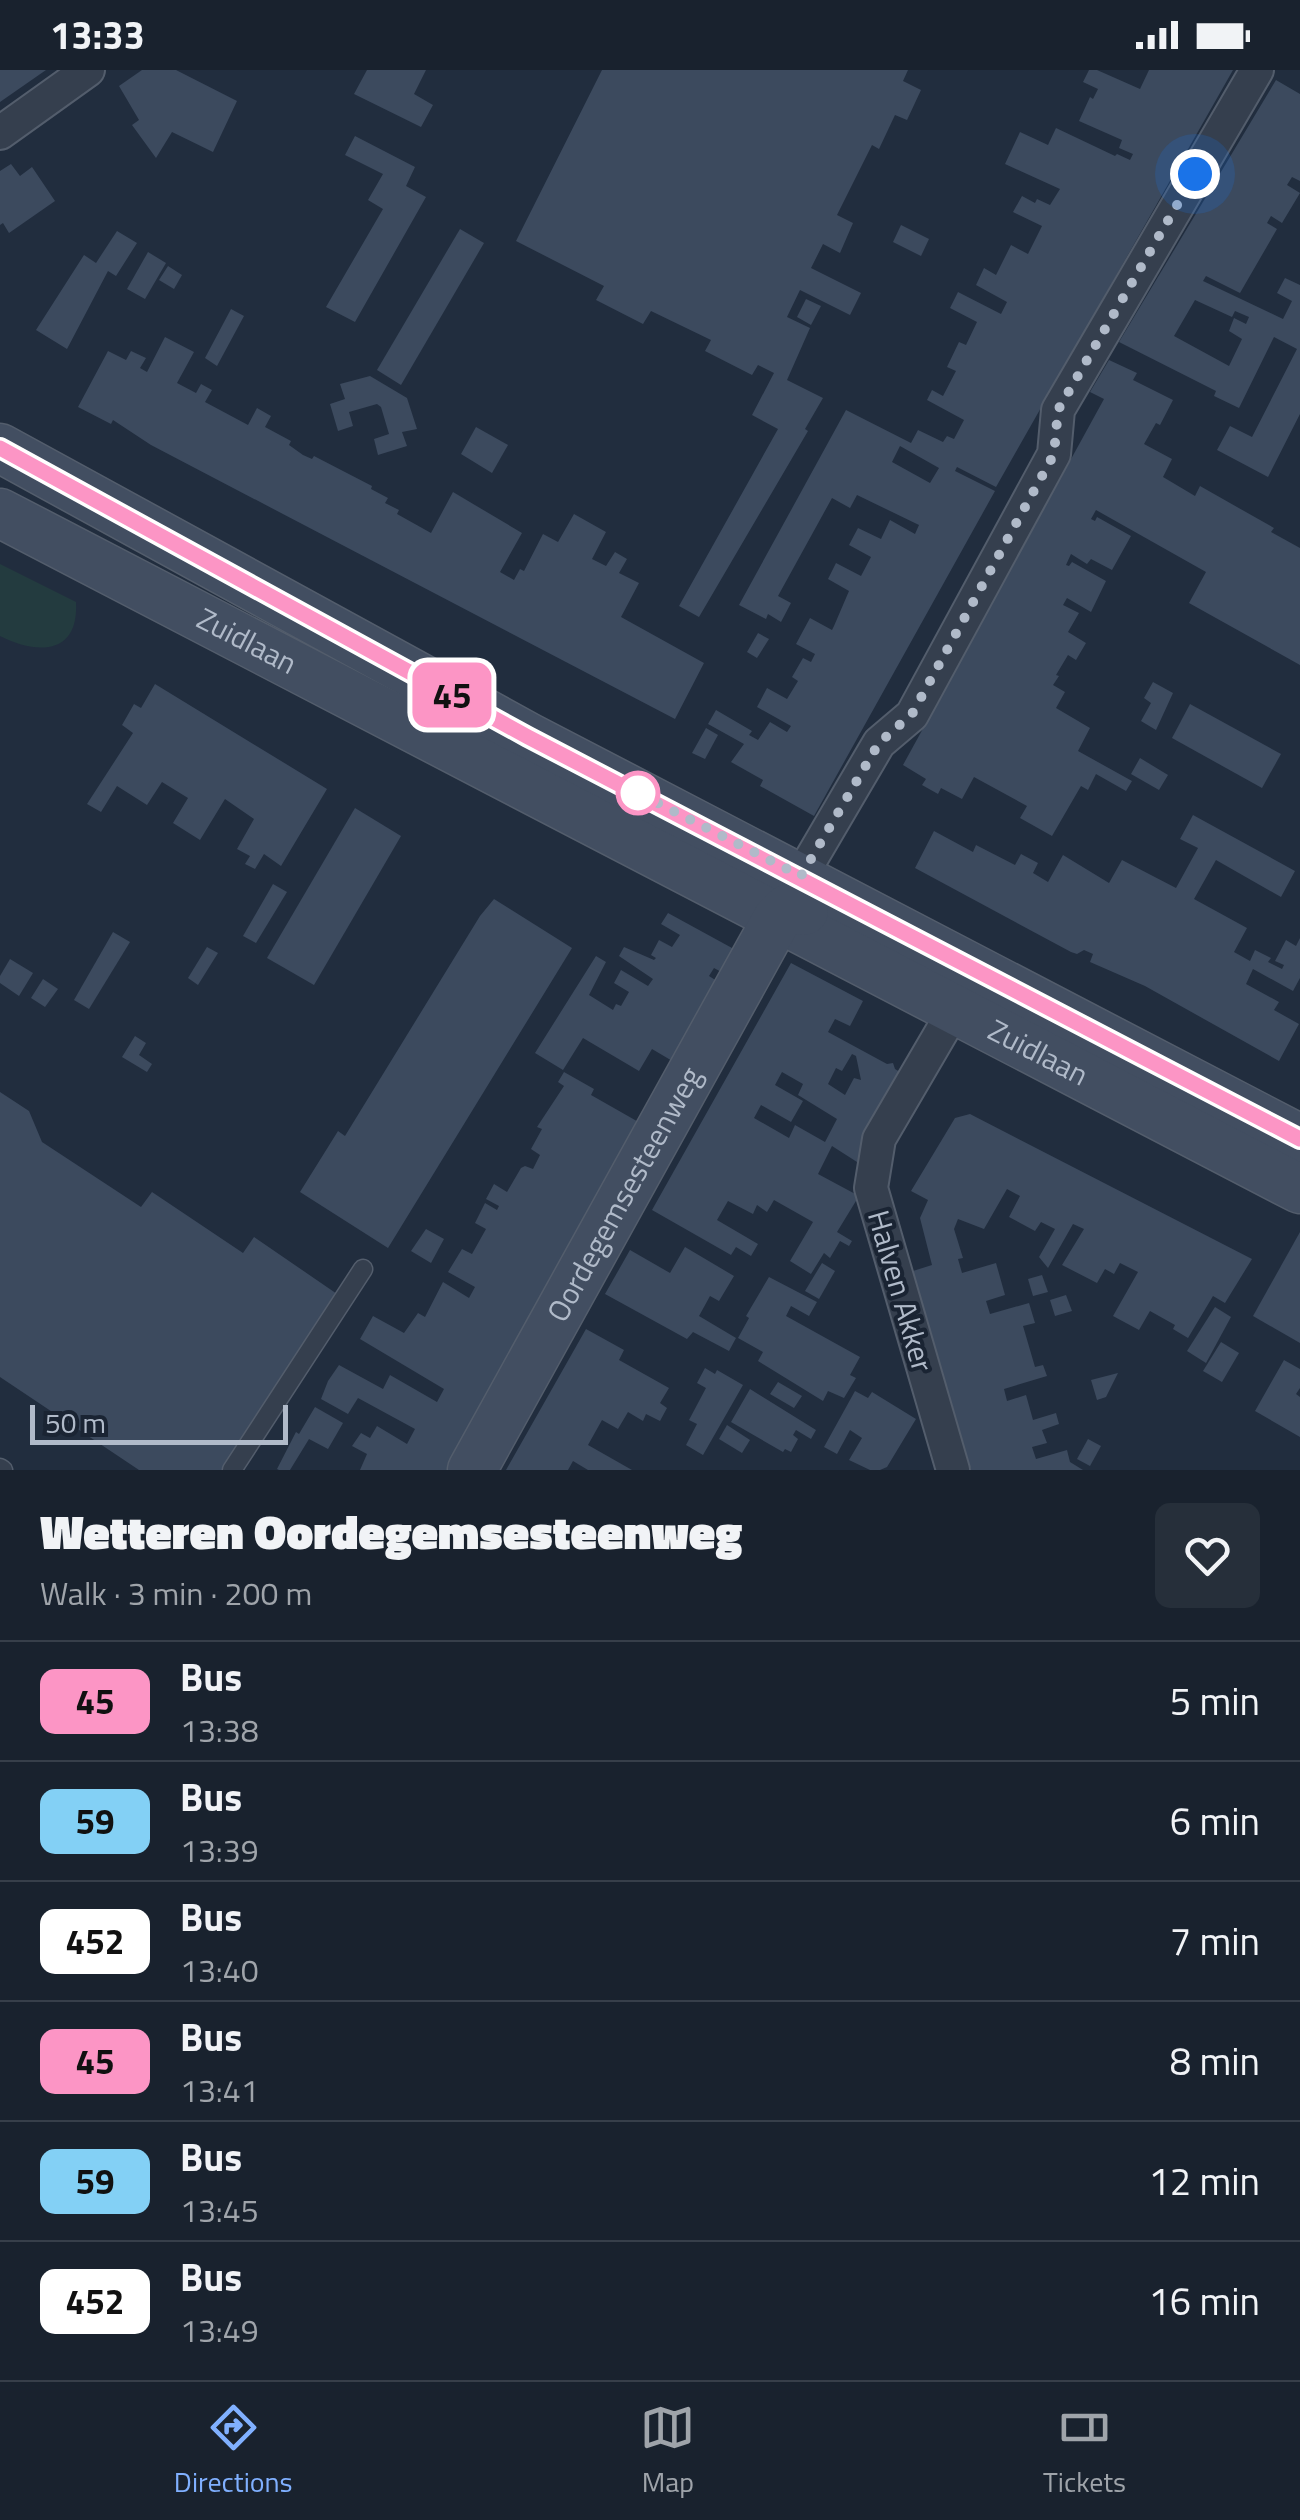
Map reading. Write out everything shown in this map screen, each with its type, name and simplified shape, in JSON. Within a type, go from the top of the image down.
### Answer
[{"type":"main road","name":"Zuidlaan","points":[[0,448],[512,728],[1298,1133]]},
{"type":"main road","name":"Zuidlaan","points":[[0,513],[1300,1189]]},
{"type":"main road","name":"Zuidlaan","points":[[494,770],[508,764],[522,765],[593,801],[623,808],[688,841],[708,845],[726,838]]},
{"type":"main road","name":"Zuidlaan","points":[[778,918],[787,909],[798,908],[898,952],[988,998],[1012,1004],[1033,998]]},
{"type":"main road","name":"Oordegemsesteenweg","points":[[472,1470],[778,918]]},
{"type":"street","points":[[0,134],[88,70]]},
{"type":"street","points":[[801,876],[879,743],[912,714],[1054,454],[1058,410],[1258,70]]},
{"type":"street","name":"Halven Akker","points":[[953,1470],[870,1188],[879,1139],[955,1010]]},
{"type":"lane","points":[[232,1470],[364,1269]]},
{"type":"green space","points":[[0,564],[76,602],[71,632],[63,641],[41,648],[0,636]]},
{"type":"building","points":[[0,70],[46,70],[0,102]]},
{"type":"building","points":[[142,70],[176,70],[237,101],[213,152],[172,132],[156,158],[132,125],[139,120],[119,86]]},
{"type":"building","points":[[367,70],[426,70],[414,94],[433,105],[421,127],[354,94]]},
{"type":"building","points":[[602,70],[908,70],[903,81],[921,90],[907,120],[895,115],[879,149],[872,145],[837,215],[853,223],[840,253],[823,244],[811,268],[861,293],[850,315],[800,290],[787,317],[810,328],[787,380],[823,398],[805,429],[808,431],[699,617],[679,606],[778,429],[752,415],[774,373],[758,365],[752,375],[705,351],[711,340],[651,311],[643,324],[596,300],[604,286],[516,241]]},
{"type":"building","points":[[1089,70],[1097,70],[1140,89],[1149,70],[1233,70],[996,487],[957,467],[955,471],[995,491],[814,816],[760,786],[763,780],[731,762],[744,744],[708,724],[716,710],[752,731],[749,735],[758,740],[770,722],[787,732],[791,726],[757,707],[767,688],[787,699],[798,681],[792,677],[803,658],[811,662],[815,654],[796,644],[810,618],[832,630],[849,591],[828,579],[836,563],[861,576],[871,557],[849,545],[858,528],[881,539],[890,520],[915,534],[919,525],[857,495],[850,508],[832,498],[778,596],[791,603],[781,622],[739,605],[846,410],[911,443],[918,430],[943,442],[947,436],[954,439],[964,420],[927,400],[932,390],[943,396],[956,371],[947,367],[959,342],[966,345],[977,322],[950,308],[958,292],[1001,314],[1007,302],[976,285],[984,268],[996,275],[1011,245],[1028,254],[1042,226],[1013,212],[1022,196],[1050,205],[1060,189],[1005,164],[1020,132],[1048,145],[1056,128],[1115,156],[1130,160],[1133,154],[1119,148],[1122,140],[1079,121],[1098,89],[1083,82]],"holes":[[[900,446],[939,468],[930,483],[892,462]]]},
{"type":"building","points":[[1276,80],[1300,94],[1300,181],[1292,177],[1287,185],[1300,193],[1282,223],[1271,216],[1267,223],[1277,229],[1240,293],[1206,276],[1203,281],[1283,319],[1292,301],[1277,293],[1285,278],[1300,285],[1300,414],[1268,477],[1217,450],[1230,426],[1252,437],[1297,349],[1274,337],[1239,408],[1214,396],[1216,391],[1119,342]],"holes":[[[1195,300],[1232,317],[1235,311],[1249,317],[1246,324],[1234,318],[1229,331],[1242,339],[1229,366],[1174,336]]]},
{"type":"building","points":[[355,136],[415,167],[406,186],[426,197],[355,322],[326,307],[383,209],[368,200],[383,174],[345,155]]},
{"type":"building","points":[[11,164],[20,176],[32,167],[55,201],[9,233],[3,223],[0,225],[0,171]]},
{"type":"building","points":[[901,225],[929,239],[921,256],[893,242]]},
{"type":"building","points":[[460,229],[484,243],[401,385],[377,370]]},
{"type":"building","points":[[117,231],[137,243],[116,276],[108,271],[67,349],[36,330],[84,255],[96,263]]},
{"type":"building","points":[[148,252],[166,263],[145,299],[127,289]]},
{"type":"building","points":[[168,266],[182,275],[174,289],[159,280]]},
{"type":"building","points":[[806,299],[821,306],[811,325],[797,317]]},
{"type":"building","points":[[231,309],[244,316],[217,366],[205,358]]},
{"type":"building","points":[[165,337],[194,352],[177,383],[196,393],[201,384],[212,390],[205,402],[248,425],[257,408],[271,416],[265,427],[291,441],[289,445],[372,486],[388,498],[385,503],[399,510],[397,514],[431,533],[453,492],[522,533],[500,572],[514,580],[520,569],[524,571],[543,534],[558,542],[574,514],[606,532],[592,559],[606,566],[615,552],[627,559],[619,573],[639,583],[621,617],[704,663],[675,719],[151,445],[113,420],[111,424],[78,407],[108,351],[126,360],[131,351],[146,358],[140,368],[147,372]]},
{"type":"building","points":[[1109,360],[1137,373],[1133,380],[1173,400],[1144,444],[1172,459],[1163,477],[1195,496],[1200,486],[1274,528],[1271,532],[1300,548],[1300,665],[1189,603],[1206,572],[1096,510],[1091,519],[1095,521],[1097,517],[1131,536],[1112,570],[1091,559],[1087,564],[1071,554],[1066,565],[1072,562],[1106,581],[1091,612],[1067,598],[1063,605],[1079,613],[1068,632],[1086,643],[1076,660],[1068,655],[1056,675],[1059,676],[1053,685],[1065,692],[1056,708],[1090,728],[1078,751],[1132,781],[1126,791],[1096,774],[1088,790],[1081,786],[1052,836],[1020,818],[1027,806],[974,777],[962,799],[941,788],[938,794],[922,785],[926,779],[903,765],[1104,399],[1090,392]]},
{"type":"building","points":[[370,376],[407,398],[417,429],[402,432],[407,446],[378,455],[374,439],[389,434],[381,407],[377,404],[349,412],[353,426],[338,431],[330,404],[345,399],[340,384]]},
{"type":"building","points":[[476,427],[508,445],[492,473],[461,454]]},
{"type":"building","points":[[758,633],[769,639],[757,658],[747,652]]},
{"type":"building","points":[[1153,682],[1173,693],[1156,730],[1141,721],[1151,703],[1144,698]]},
{"type":"building","points":[[155,684],[327,789],[281,866],[264,854],[255,869],[245,864],[250,856],[237,849],[254,819],[225,799],[200,840],[173,823],[188,798],[162,782],[147,805],[117,786],[101,812],[87,804],[133,733],[122,725],[134,704],[141,708]]},
{"type":"building","points":[[1190,704],[1281,754],[1262,788],[1172,738]]},
{"type":"building","points":[[706,728],[718,735],[705,759],[692,753]]},
{"type":"building","points":[[1140,758],[1168,775],[1159,790],[1131,774]]},
{"type":"building","points":[[355,808],[401,836],[314,985],[267,958]]},
{"type":"building","points":[[1193,815],[1295,871],[1281,897],[1216,860],[1194,899],[1247,928],[1234,952],[1250,961],[1255,950],[1282,969],[1284,965],[1275,961],[1286,940],[1296,946],[1300,938],[1300,978],[1293,991],[1253,969],[1246,984],[1279,1002],[1274,1010],[1299,1024],[1279,1061],[1145,986],[1090,962],[1093,954],[1084,950],[1071,952],[915,868],[934,831],[973,852],[976,845],[1015,865],[1021,854],[1038,863],[1033,873],[1048,882],[1063,855],[1109,883],[1122,860],[1176,888],[1198,848],[1180,839]]},
{"type":"building","points":[[273,884],[287,892],[256,943],[243,936]]},
{"type":"building","points":[[494,899],[572,948],[388,1248],[300,1192],[338,1131],[345,1136]]},
{"type":"building","points":[[668,913],[732,948],[734,958],[725,974],[714,968],[709,976],[720,983],[674,1062],[652,1049],[639,1071],[583,1038],[563,1070],[535,1053],[596,956],[606,962],[589,995],[613,1010],[616,1004],[621,1006],[629,992],[614,983],[621,970],[648,986],[653,979],[619,956],[624,947],[654,960],[651,955],[659,940],[672,947],[680,935],[661,924]]},
{"type":"building","points":[[113,932],[130,942],[89,1009],[74,1000]]},
{"type":"building","points":[[207,947],[218,953],[198,985],[188,978]]},
{"type":"building","points":[[10,959],[33,973],[19,996],[0,983]]},
{"type":"building","points":[[791,963],[863,1001],[850,1026],[835,1019],[828,1032],[887,1064],[893,1063],[895,1069],[908,1077],[857,1162],[832,1146],[818,1174],[859,1196],[837,1232],[852,1241],[849,1246],[840,1241],[830,1258],[824,1253],[811,1274],[790,1261],[813,1222],[774,1200],[767,1212],[757,1205],[753,1214],[728,1201],[717,1220],[758,1244],[751,1256],[736,1247],[731,1255],[652,1210]],"holes":[[[852,1054],[856,1056],[861,1080],[854,1078],[845,1095],[828,1084],[836,1068],[842,1071]],[[782,1072],[803,1084],[798,1095],[837,1119],[825,1142],[795,1125],[789,1138],[754,1118],[761,1105],[791,1122],[803,1101],[775,1085]]]},
{"type":"building","points":[[43,979],[58,989],[45,1007],[31,998]]},
{"type":"building","points":[[135,1036],[146,1043],[139,1055],[152,1064],[147,1072],[122,1057]]},
{"type":"building","points":[[564,1072],[594,1089],[591,1095],[642,1124],[447,1470],[360,1470],[367,1454],[352,1446],[361,1433],[370,1438],[377,1426],[407,1444],[415,1429],[358,1398],[348,1414],[321,1399],[328,1381],[339,1365],[383,1389],[390,1375],[437,1402],[444,1389],[360,1339],[373,1316],[404,1333],[418,1313],[425,1317],[443,1282],[469,1298],[475,1287],[448,1272],[462,1249],[472,1254],[486,1229],[475,1223],[485,1203],[497,1210],[499,1206],[486,1199],[494,1184],[507,1192],[521,1168],[533,1169],[540,1155],[531,1149],[542,1129],[537,1127],[564,1086],[558,1082]]},
{"type":"building","points":[[0,1092],[29,1111],[42,1142],[141,1207],[152,1192],[243,1253],[254,1237],[340,1296],[223,1470],[139,1470],[0,1377]]},
{"type":"building","points":[[970,1114],[1252,1259],[1225,1303],[1213,1296],[1188,1338],[1173,1329],[1175,1325],[1150,1311],[1139,1330],[1113,1316],[1138,1272],[1120,1263],[1114,1274],[1105,1269],[1097,1283],[1062,1265],[1084,1229],[1073,1224],[1048,1268],[1039,1257],[1055,1229],[1041,1222],[1035,1231],[1009,1217],[1020,1196],[1007,1189],[984,1229],[958,1219],[954,1229],[963,1258],[958,1259],[962,1273],[996,1263],[1005,1295],[986,1301],[990,1314],[1029,1303],[1035,1323],[1023,1326],[1035,1367],[1043,1365],[1047,1376],[1004,1389],[1007,1401],[1026,1395],[1033,1420],[1056,1413],[1059,1424],[1042,1430],[1047,1443],[1032,1447],[1036,1459],[1067,1450],[1070,1462],[1083,1470],[971,1470],[913,1271],[932,1265],[920,1218],[928,1200],[911,1191],[955,1118]]},
{"type":"building","points":[[426,1229],[444,1239],[431,1263],[411,1251]]},
{"type":"building","points":[[1300,1232],[1300,1343],[1253,1316]]},
{"type":"building","points":[[685,1247],[734,1276],[719,1301],[710,1296],[699,1316],[736,1338],[729,1351],[693,1332],[687,1339],[605,1294],[630,1250],[670,1273]]},
{"type":"building","points":[[822,1263],[835,1271],[819,1299],[805,1291]]},
{"type":"building","points":[[1042,1275],[1048,1292],[1033,1296],[1028,1279]]},
{"type":"building","points":[[769,1277],[817,1302],[809,1316],[791,1306],[786,1316],[860,1357],[850,1375],[856,1378],[844,1398],[828,1391],[823,1401],[758,1361],[763,1352],[738,1338]]},
{"type":"building","points":[[1066,1295],[1072,1311],[1055,1316],[1050,1300]]},
{"type":"building","points":[[1215,1307],[1231,1317],[1206,1363],[1187,1351]]},
{"type":"building","points":[[586,1329],[624,1350],[619,1360],[669,1388],[660,1403],[667,1408],[660,1421],[646,1414],[643,1421],[628,1412],[618,1429],[602,1420],[588,1445],[632,1470],[588,1470],[573,1461],[568,1470],[506,1470]]},
{"type":"building","points":[[1221,1342],[1239,1353],[1222,1382],[1203,1371]]},
{"type":"building","points":[[1284,1360],[1300,1369],[1300,1388],[1296,1394],[1300,1397],[1300,1437],[1255,1411]]},
{"type":"building","points":[[705,1368],[715,1374],[717,1370],[743,1385],[703,1455],[686,1445],[697,1424],[689,1420],[706,1388],[697,1383]]},
{"type":"building","points":[[1118,1373],[1106,1397],[1097,1400],[1091,1380]]},
{"type":"building","points":[[778,1382],[802,1396],[794,1408],[770,1394]]},
{"type":"building","points":[[750,1389],[816,1430],[811,1439],[796,1430],[793,1435],[798,1439],[791,1452],[783,1452],[731,1422]]},
{"type":"building","points":[[855,1391],[868,1398],[872,1392],[916,1419],[887,1467],[880,1470],[870,1470],[849,1460],[862,1438],[850,1430],[837,1454],[824,1447]]},
{"type":"building","points":[[315,1407],[343,1423],[328,1449],[309,1439],[290,1470],[277,1469],[296,1432],[299,1434]]},
{"type":"building","points":[[727,1425],[750,1440],[742,1453],[719,1439]]},
{"type":"building","points":[[1088,1439],[1101,1446],[1090,1466],[1077,1459]]},
{"type":"bus line","name":"45","points":[[0,448],[528,737],[1300,1139]]},
{"type":"route","points":[[638,793],[632,790],[801,876],[879,743],[912,714],[1054,454],[1058,410],[1195,174]]}]
